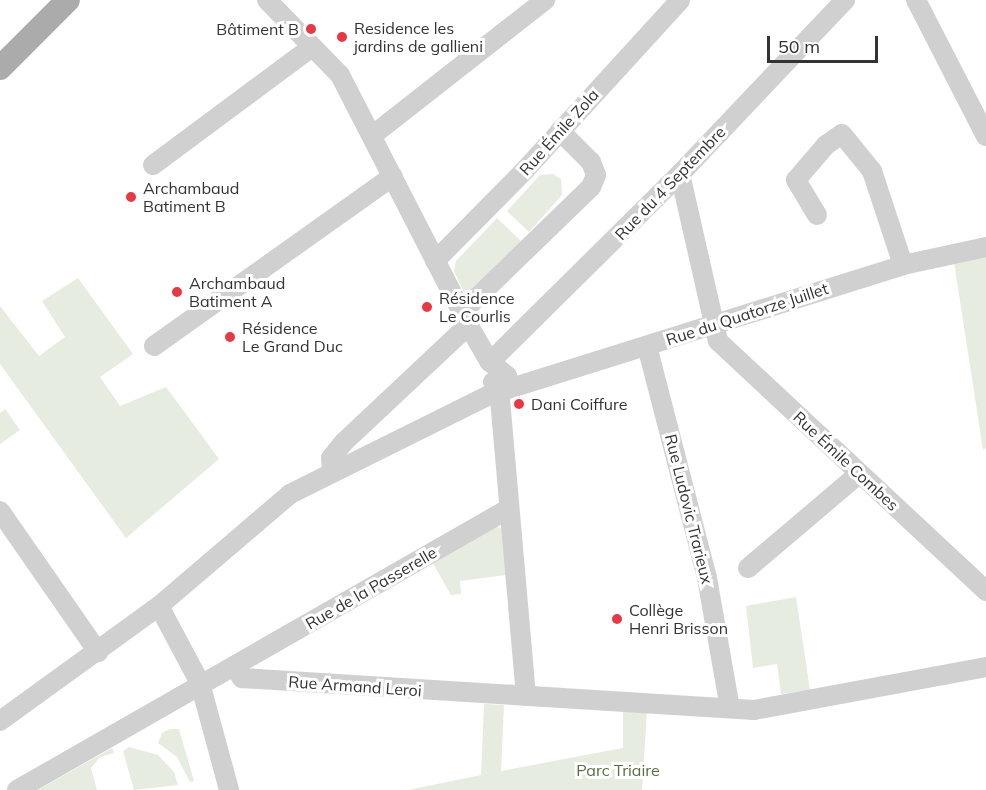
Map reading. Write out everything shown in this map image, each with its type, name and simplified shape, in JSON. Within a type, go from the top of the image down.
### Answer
[{"type":"main road","points":[[0,68],[68,0]]},
{"type":"street","points":[[267,0],[340,75],[373,135],[466,320],[490,362],[507,376],[504,390],[508,509],[526,696]]},
{"type":"street","points":[[373,135],[545,0]]},
{"type":"street","name":"Rue Émile Zola","points":[[435,261],[560,131],[680,0]]},
{"type":"street","name":"Rue du 4 Septembre","points":[[490,362],[680,174],[844,0]]},
{"type":"street","points":[[916,0],[986,136]]},
{"type":"street","points":[[153,165],[312,47]]},
{"type":"street","points":[[332,472],[331,458],[343,443],[459,334],[466,320],[591,187],[596,175],[591,162],[560,131]]},
{"type":"street","points":[[817,215],[796,180],[826,145],[843,134],[872,171],[903,265]]},
{"type":"street","points":[[680,174],[712,326]]},
{"type":"street","points":[[154,346],[393,176]]},
{"type":"street","name":"Rue du Quatorze Juillet","points":[[0,721],[159,606],[290,494],[332,472],[504,390],[903,265],[986,247]]},
{"type":"street","name":"Rue Émile Combes","points":[[712,326],[718,341],[986,591]]},
{"type":"street","name":"Rue Ludovic Trarieux","points":[[647,346],[707,578],[730,708]]},
{"type":"street","points":[[748,568],[858,474]]},
{"type":"street","name":"Rue de la Passerelle","points":[[234,667],[508,509]]},
{"type":"street","points":[[0,511],[98,652]]},
{"type":"street","points":[[159,606],[200,683],[229,790]]},
{"type":"street","points":[[17,790],[200,683],[234,667]]},
{"type":"street","name":"Rue Armand Leroi","points":[[234,667],[242,678],[754,710],[986,667]]},
{"type":"green space","points":[[553,174],[561,179],[562,195],[529,232],[507,211],[540,175]]},
{"type":"green space","points":[[497,218],[521,241],[465,295],[454,271],[456,261]]},
{"type":"green space","points":[[986,255],[986,448],[983,450],[954,262]]},
{"type":"green space","points":[[78,278],[133,354],[100,377],[120,406],[166,387],[219,459],[126,538],[0,364],[0,306],[39,356],[65,337],[42,301]]},
{"type":"green space","points":[[5,409],[20,430],[0,444],[0,413]]},
{"type":"green space","points":[[495,526],[502,529],[506,575],[460,581],[461,594],[451,595],[432,562]]},
{"type":"green space","points":[[796,597],[810,690],[781,694],[777,664],[753,668],[746,606]]},
{"type":"green space","name":"Parc Triaire","points":[[484,704],[504,705],[501,771],[623,748],[623,709],[647,711],[642,790],[408,790],[481,775]]},
{"type":"green space","points":[[170,729],[179,729],[194,781],[190,782],[177,757],[158,743],[162,733]]},
{"type":"green space","points":[[129,747],[158,755],[174,772],[178,785],[134,790],[123,751]]},
{"type":"green space","points":[[112,748],[114,753],[100,757],[91,768],[97,790],[38,790]]},
{"type":"place","name":"Bâtiment B","points":[[311,29]]},
{"type":"place","name":"Residence les jardins de gallieni","points":[[342,37]]},
{"type":"place","name":"Archambaud Batiment B","points":[[131,197]]},
{"type":"place","name":"Archambaud Batiment A","points":[[177,292]]},
{"type":"place","name":"Résidence Le Courlis","points":[[427,307]]},
{"type":"place","name":"Résidence Le Grand Duc","points":[[230,337]]},
{"type":"place","name":"Dani Coiffure","points":[[519,404]]},
{"type":"place","name":"Collège Henri Brisson","points":[[617,619]]}]
